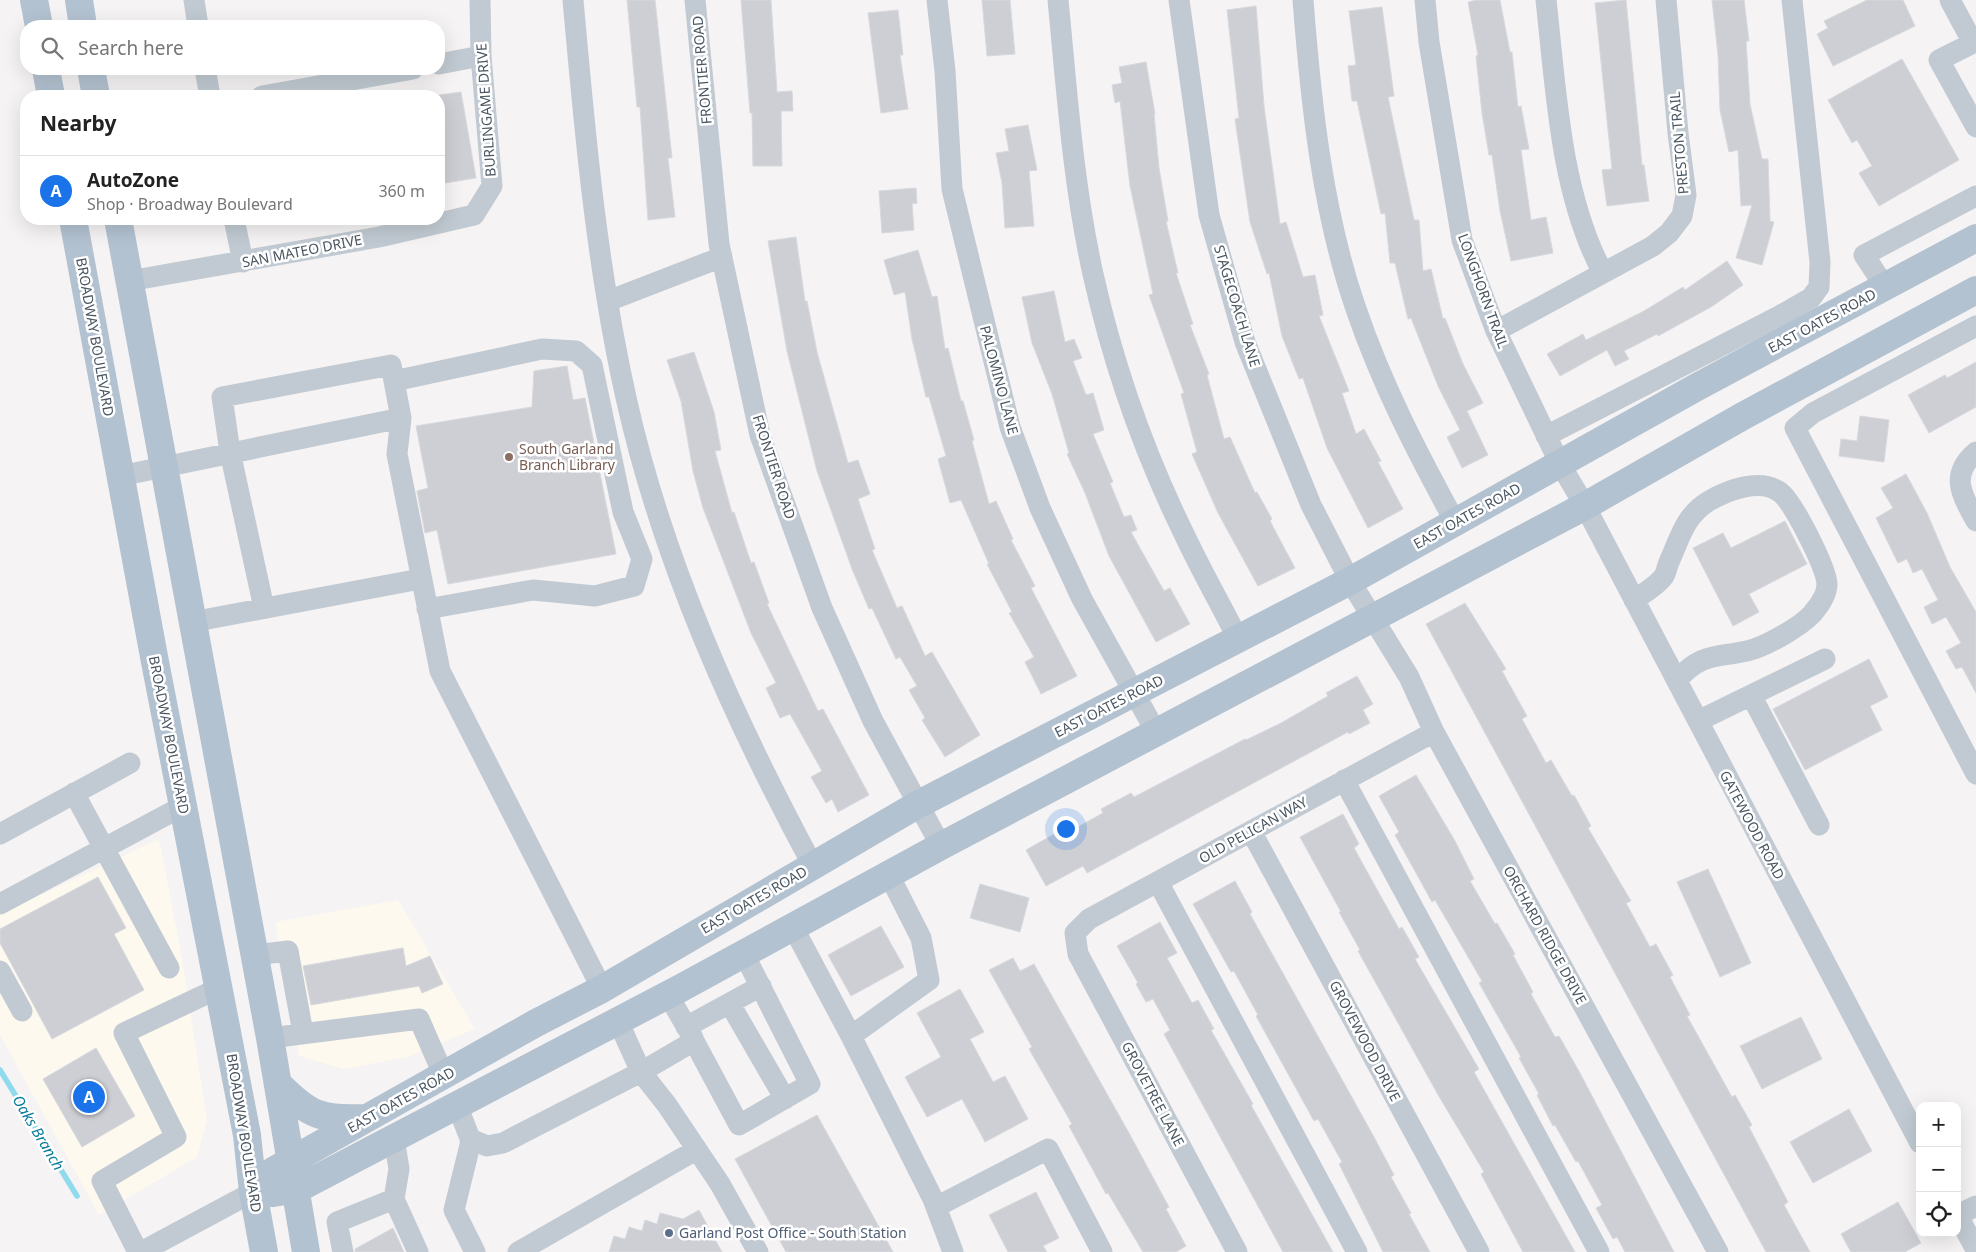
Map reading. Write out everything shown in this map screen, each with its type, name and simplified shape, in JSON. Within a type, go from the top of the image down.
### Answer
[{"type":"main road","points":[[34,0],[38,20]]},
{"type":"main road","points":[[79,0],[82,20]]},
{"type":"main road","points":[[47,75],[50,90]]},
{"type":"main road","points":[[92,75],[95,90]]},
{"type":"main road","name":"BROADWAY BOULEVARD","points":[[74,225],[120,476],[247,1135],[253,1192],[264,1252]]},
{"type":"main road","points":[[119,225],[270,1038],[297,1189],[306,1252]]},
{"type":"main road","name":"EAST OATES ROAD","points":[[253,1192],[274,1171],[292,1160],[536,1023],[602,989],[917,805],[1350,581],[1697,387],[1976,238]]},
{"type":"main road","name":"EAST OATES ROAD","points":[[253,1192],[273,1193],[297,1189],[668,995],[941,846],[1585,506],[1743,416],[1976,290]]},
{"type":"main road","points":[[602,989],[618,1021]]},
{"type":"main road","points":[[278,1084],[303,1108],[314,1114],[332,1119],[368,1118]]},
{"type":"street","points":[[194,0],[197,20]]},
{"type":"street","name":"BURLINGAME DRIVE","points":[[474,216],[492,186],[481,56],[480,0]]},
{"type":"street","points":[[573,0],[597,241],[627,402],[659,517],[711,657],[742,728],[813,866]]},
{"type":"street","name":"FRONTIER ROAD","points":[[695,0],[722,258],[760,435],[822,608],[873,722],[941,846]]},
{"type":"street","name":"PALOMINO LANE","points":[[937,0],[952,189],[1010,427],[1040,508],[1082,599],[1156,732]]},
{"type":"street","points":[[1058,0],[1077,188],[1093,274],[1111,345],[1140,430],[1164,490],[1186,538],[1238,639]]},
{"type":"street","name":"STAGECOACH LANE","points":[[1179,0],[1209,215],[1245,342],[1311,505],[1350,581],[1375,617]]},
{"type":"street","points":[[1303,0],[1314,108],[1326,188],[1339,251],[1356,309],[1410,440],[1455,522]]},
{"type":"street","name":"LONGHORN TRAIL","points":[[1425,0],[1429,42],[1462,240],[1496,331],[1560,464],[1585,506]]},
{"type":"street","points":[[1546,0],[1558,111],[1566,160],[1591,250],[1604,273]]},
{"type":"street","name":"PRESTON TRAIL","points":[[1496,331],[1653,246],[1669,233],[1682,216],[1686,194],[1678,133],[1666,0]]},
{"type":"street","points":[[1546,436],[1700,359],[1781,315],[1811,298],[1819,287],[1820,262],[1792,0]]},
{"type":"street","points":[[1950,0],[1973,43],[1938,60],[1976,127]]},
{"type":"street","points":[[445,63],[481,56]]},
{"type":"street","points":[[207,75],[209,90]]},
{"type":"street","points":[[296,90],[379,75]]},
{"type":"street","points":[[1885,287],[1864,255],[1976,196]]},
{"type":"street","name":"SAN MATEO DRIVE","points":[[445,222],[474,216]]},
{"type":"street","points":[[235,225],[243,262]]},
{"type":"street","name":"SAN MATEO DRIVE","points":[[129,281],[379,237],[433,225]]},
{"type":"street","points":[[608,301],[722,258]]},
{"type":"street","points":[[1976,326],[1814,414],[1795,428],[1976,774]]},
{"type":"street","points":[[394,381],[542,349],[576,351],[592,365],[623,512],[642,559],[634,586],[594,596],[533,590],[427,608]]},
{"type":"street","points":[[264,608],[230,452],[222,397],[391,366],[401,418],[397,454],[420,579],[440,671],[602,989]]},
{"type":"street","points":[[120,476],[401,418]]},
{"type":"street","points":[[1976,452],[1962,468],[1960,482],[1963,496],[1976,521]]},
{"type":"street","points":[[1634,600],[1665,576],[1682,528],[1693,512],[1727,492],[1750,486],[1771,489],[1781,494],[1800,522],[1816,552],[1827,584],[1822,600],[1811,615],[1776,638],[1749,651],[1699,660],[1689,667],[1677,680]]},
{"type":"street","name":"GATEWOOD ROAD","points":[[1585,506],[1916,1135]]},
{"type":"street","points":[[192,622],[420,579]]},
{"type":"street","name":"ORCHARD RIDGE DRIVE","points":[[1375,617],[1409,677],[1434,732],[1718,1252]]},
{"type":"street","points":[[1698,722],[1825,659]]},
{"type":"street","points":[[1751,695],[1819,825]]},
{"type":"street","name":"OLD PELICAN WAY","points":[[1075,933],[1090,919],[1434,732]]},
{"type":"street","points":[[0,834],[130,763]]},
{"type":"street","points":[[1344,780],[1599,1252]]},
{"type":"street","points":[[74,793],[169,968]]},
{"type":"street","points":[[0,904],[183,806]]},
{"type":"street","name":"GROVEWOOD DRIVE","points":[[1251,831],[1479,1252]]},
{"type":"street","points":[[851,1036],[928,980],[921,938],[889,875]]},
{"type":"street","points":[[1158,882],[1357,1252]]},
{"type":"street","points":[[793,927],[851,1036],[936,1207],[953,1252]]},
{"type":"street","name":"GROVETREE LANE","points":[[1075,933],[1078,954],[1237,1252]]},
{"type":"street","points":[[254,955],[288,950],[303,1033]]},
{"type":"street","points":[[668,995],[739,1125],[810,1084],[744,954]]},
{"type":"street","points":[[0,971],[22,1011]]},
{"type":"street","points":[[470,1139],[487,1146],[503,1143],[641,1072],[730,1004],[761,986]]},
{"type":"street","points":[[139,1252],[102,1181],[176,1137],[124,1033],[219,988]]},
{"type":"street","points":[[730,1004],[785,1099]]},
{"type":"street","points":[[270,1038],[419,1019],[444,1076]]},
{"type":"street","points":[[618,1021],[641,1072],[667,1104],[720,1184],[758,1252]]},
{"type":"street","points":[[457,1105],[470,1139],[454,1210],[475,1252]]},
{"type":"street","points":[[394,1138],[399,1169],[394,1198],[418,1252]]},
{"type":"street","points":[[936,1207],[1048,1149],[1102,1252]]},
{"type":"street","points":[[525,1250],[696,1150]]},
{"type":"street","name":"EAST OATES ROAD","points":[[139,1252],[253,1192]]},
{"type":"street","points":[[344,1252],[337,1222],[394,1198]]},
{"type":"street","points":[[1961,1213],[1976,1206]]},
{"type":"street","points":[[1961,1222],[1976,1250]]},
{"type":"shaded area","points":[[159,839],[181,952],[207,1120],[197,1157],[99,1215],[0,1035],[0,914]]},
{"type":"shaded area","points":[[398,900],[475,1029],[407,1057],[344,1069],[299,1056],[275,922]]},
{"type":"building","points":[[627,0],[655,0],[672,158],[668,158],[675,217],[648,220],[640,107],[637,107]]},
{"type":"building","points":[[741,0],[771,0],[777,92],[792,91],[793,111],[781,111],[782,166],[753,166],[752,113],[750,113]]},
{"type":"building","points":[[982,0],[1010,0],[1015,54],[987,56]]},
{"type":"building","points":[[1500,0],[1510,52],[1512,52],[1518,107],[1521,106],[1529,149],[1521,150],[1531,220],[1546,217],[1553,253],[1511,261],[1500,211],[1492,155],[1489,155],[1482,113],[1476,56],[1478,55],[1468,2]]},
{"type":"building","points":[[1626,0],[1642,165],[1644,165],[1649,201],[1607,206],[1602,170],[1612,169],[1595,3]]},
{"type":"building","points":[[1712,0],[1744,0],[1749,41],[1746,41],[1750,104],[1762,159],[1768,159],[1770,221],[1774,222],[1762,265],[1736,258],[1752,205],[1741,206],[1738,150],[1729,152],[1720,110],[1718,55]]},
{"type":"building","points":[[1867,0],[1903,0],[1915,26],[1833,66],[1817,34],[1828,28],[1824,21]]},
{"type":"building","points":[[1256,6],[1264,106],[1280,224],[1286,222],[1303,277],[1315,275],[1323,315],[1319,316],[1349,391],[1342,393],[1356,434],[1364,429],[1381,461],[1378,462],[1403,509],[1368,528],[1327,448],[1303,378],[1299,379],[1282,336],[1269,273],[1267,274],[1250,222],[1235,119],[1239,118],[1227,10]]},
{"type":"building","points":[[1382,7],[1394,96],[1388,97],[1414,220],[1419,220],[1423,271],[1431,269],[1443,319],[1445,318],[1463,364],[1483,403],[1467,411],[1488,455],[1462,468],[1447,437],[1460,430],[1438,386],[1411,318],[1408,319],[1395,263],[1390,263],[1385,213],[1381,214],[1357,101],[1352,101],[1348,66],[1356,65],[1349,11]]},
{"type":"building","points":[[898,10],[903,55],[900,55],[908,109],[881,113],[868,13]]},
{"type":"building","points":[[1902,59],[1959,160],[1879,206],[1859,173],[1872,166],[1857,140],[1852,143],[1828,100]]},
{"type":"building","points":[[1146,62],[1155,114],[1159,168],[1168,221],[1166,221],[1178,273],[1176,273],[1193,324],[1190,325],[1209,374],[1207,375],[1224,439],[1230,437],[1255,493],[1257,492],[1272,519],[1270,521],[1295,568],[1258,586],[1218,513],[1192,454],[1197,452],[1181,394],[1184,393],[1149,295],[1153,294],[1130,186],[1120,101],[1115,103],[1112,85],[1122,83],[1119,67]]},
{"type":"building","points":[[461,92],[476,178],[445,183],[445,94]]},
{"type":"building","points":[[1028,125],[1037,170],[1029,171],[1034,226],[1005,228],[1002,183],[996,153],[1009,151],[1005,129]]},
{"type":"building","points":[[916,188],[917,203],[912,204],[914,230],[882,233],[879,191]]},
{"type":"building","points":[[796,237],[805,301],[807,301],[817,352],[848,463],[858,460],[870,494],[858,499],[875,549],[872,550],[897,608],[902,606],[925,656],[932,652],[980,735],[945,757],[922,720],[925,718],[909,690],[917,686],[900,657],[896,659],[872,608],[869,609],[852,569],[817,471],[787,351],[768,241]]},
{"type":"building","points":[[918,250],[932,297],[937,296],[945,349],[948,348],[961,401],[963,401],[974,440],[972,441],[989,504],[996,501],[1013,539],[1011,540],[1035,586],[1031,588],[1077,676],[1041,694],[1025,662],[1034,657],[1009,613],[1012,612],[987,564],[989,564],[961,500],[950,503],[938,459],[946,456],[929,397],[926,397],[912,339],[905,292],[894,295],[884,260]]},
{"type":"building","points":[[1727,261],[1743,285],[1711,307],[1658,336],[1657,334],[1624,351],[1629,359],[1615,366],[1607,350],[1560,376],[1547,354],[1583,334],[1586,340],[1644,311],[1683,287],[1685,290]]},
{"type":"building","points":[[1054,291],[1065,342],[1074,339],[1082,358],[1073,361],[1086,395],[1093,393],[1104,430],[1093,434],[1113,482],[1110,483],[1124,517],[1131,515],[1137,530],[1131,532],[1164,591],[1170,588],[1190,624],[1156,642],[1109,556],[1085,493],[1067,454],[1069,453],[1052,394],[1032,343],[1022,297]]},
{"type":"building","points":[[694,352],[714,412],[721,450],[715,451],[732,513],[734,512],[751,563],[754,562],[769,603],[767,604],[818,711],[823,709],[869,795],[838,812],[832,799],[826,803],[811,777],[822,771],[790,714],[780,718],[766,688],[776,683],[751,633],[703,508],[693,471],[681,401],[667,360]]},
{"type":"building","points":[[1976,362],[1976,407],[1929,433],[1908,395],[1945,375],[1947,378]]},
{"type":"building","name":"South Garland Branch Library","points":[[567,366],[573,400],[585,398],[616,554],[448,584],[437,530],[425,533],[417,491],[428,488],[416,426],[532,407],[534,371]]},
{"type":"building","points":[[1860,416],[1889,420],[1884,462],[1839,456],[1841,439],[1857,441]]},
{"type":"building","points":[[1906,474],[1927,513],[1950,567],[1976,612],[1976,693],[1962,667],[1956,669],[1946,651],[1961,643],[1946,617],[1932,624],[1924,607],[1938,600],[1922,569],[1913,573],[1907,559],[1898,563],[1876,518],[1893,508],[1881,488]]},
{"type":"building","points":[[1785,521],[1807,564],[1749,594],[1759,612],[1733,626],[1693,548],[1723,533],[1731,548]]},
{"type":"building","points":[[1465,603],[1506,669],[1502,671],[1527,716],[1522,719],[1546,763],[1551,760],[1572,796],[1574,795],[1591,826],[1588,828],[1631,901],[1626,903],[1650,947],[1656,944],[1673,975],[1670,977],[1690,1015],[1687,1016],[1732,1097],[1735,1095],[1752,1125],[1749,1127],[1788,1202],[1784,1205],[1810,1252],[1766,1252],[1426,624]]},
{"type":"building","points":[[1869,659],[1888,697],[1870,706],[1882,730],[1805,770],[1773,709]]},
{"type":"building","points":[[1357,676],[1373,704],[1363,710],[1370,723],[1349,734],[1348,732],[1087,873],[1083,866],[1046,886],[1026,850],[1056,833],[1058,838],[1103,813],[1101,809],[1131,793],[1134,797],[1245,739],[1281,723],[1328,696],[1326,693]]},
{"type":"building","points":[[1416,775],[1455,841],[1474,879],[1470,881],[1515,954],[1513,955],[1533,992],[1531,994],[1555,1037],[1559,1036],[1580,1073],[1674,1252],[1625,1252],[1617,1237],[1613,1239],[1596,1208],[1602,1205],[1578,1161],[1576,1162],[1555,1125],[1553,1126],[1537,1095],[1539,1094],[1519,1058],[1521,1057],[1479,983],[1482,981],[1435,900],[1432,902],[1395,835],[1399,832],[1379,796]]},
{"type":"building","points":[[1343,814],[1359,844],[1354,848],[1399,929],[1402,927],[1419,957],[1415,959],[1479,1069],[1474,1072],[1575,1252],[1523,1252],[1481,1174],[1484,1172],[1437,1093],[1358,951],[1360,950],[1339,912],[1341,912],[1300,837]]},
{"type":"building","points":[[1708,869],[1751,963],[1720,977],[1677,882]]},
{"type":"building","points":[[98,877],[126,928],[114,934],[144,990],[52,1039],[0,943],[0,929]]},
{"type":"building","points":[[1235,881],[1252,912],[1250,914],[1394,1175],[1391,1177],[1430,1252],[1383,1252],[1339,1164],[1342,1162],[1318,1119],[1314,1121],[1256,1016],[1258,1015],[1234,971],[1231,972],[1193,904]]},
{"type":"building","points":[[980,884],[1029,898],[1020,932],[970,918]]},
{"type":"building","points":[[1160,922],[1177,953],[1167,958],[1192,1003],[1198,1000],[1214,1029],[1211,1030],[1253,1104],[1251,1105],[1333,1252],[1283,1252],[1164,1034],[1170,1030],[1153,999],[1146,1002],[1136,984],[1138,983],[1117,946]]},
{"type":"building","points":[[881,926],[904,967],[851,996],[828,955]]},
{"type":"building","points":[[403,948],[406,966],[430,956],[443,984],[422,993],[419,986],[311,1005],[303,966]]},
{"type":"building","points":[[1013,958],[1020,971],[1034,964],[1129,1133],[1169,1207],[1166,1209],[1186,1246],[1176,1252],[1143,1252],[1108,1193],[1106,1194],[1069,1126],[1072,1124],[1029,1049],[1032,1047],[989,970]]},
{"type":"building","points":[[960,989],[984,1032],[970,1039],[993,1082],[1005,1076],[1028,1119],[985,1142],[962,1099],[927,1117],[905,1077],[941,1057],[917,1013]]},
{"type":"building","points":[[1801,1017],[1822,1059],[1762,1089],[1740,1046]]},
{"type":"building","points":[[96,1048],[135,1116],[82,1147],[43,1079]]},
{"type":"building","points":[[1849,1109],[1872,1151],[1813,1183],[1790,1142]]},
{"type":"building","points":[[817,1115],[893,1252],[786,1252],[735,1159]]},
{"type":"building","points":[[1036,1192],[1059,1238],[1043,1246],[1047,1252],[1008,1252],[989,1215]]},
{"type":"building","points":[[1898,1202],[1921,1243],[1905,1252],[1851,1252],[1841,1234]]},
{"type":"building","name":"Garland Post Office - South Station","points":[[699,1210],[722,1252],[609,1252],[614,1236],[625,1239],[629,1227],[642,1231],[645,1220],[657,1224],[660,1213],[683,1219]]},
{"type":"building","points":[[393,1228],[404,1252],[355,1252],[355,1249]]},
{"type":"waterway","name":"Oaks Branch","points":[[0,1070],[77,1196]]},
{"type":"place","name":"South Garland Branch Library","points":[[509,457]]},
{"type":"place","name":"AutoZone","points":[[89,1097]]},
{"type":"place","name":"Garland Post Office - South Station","points":[[669,1233]]}]
